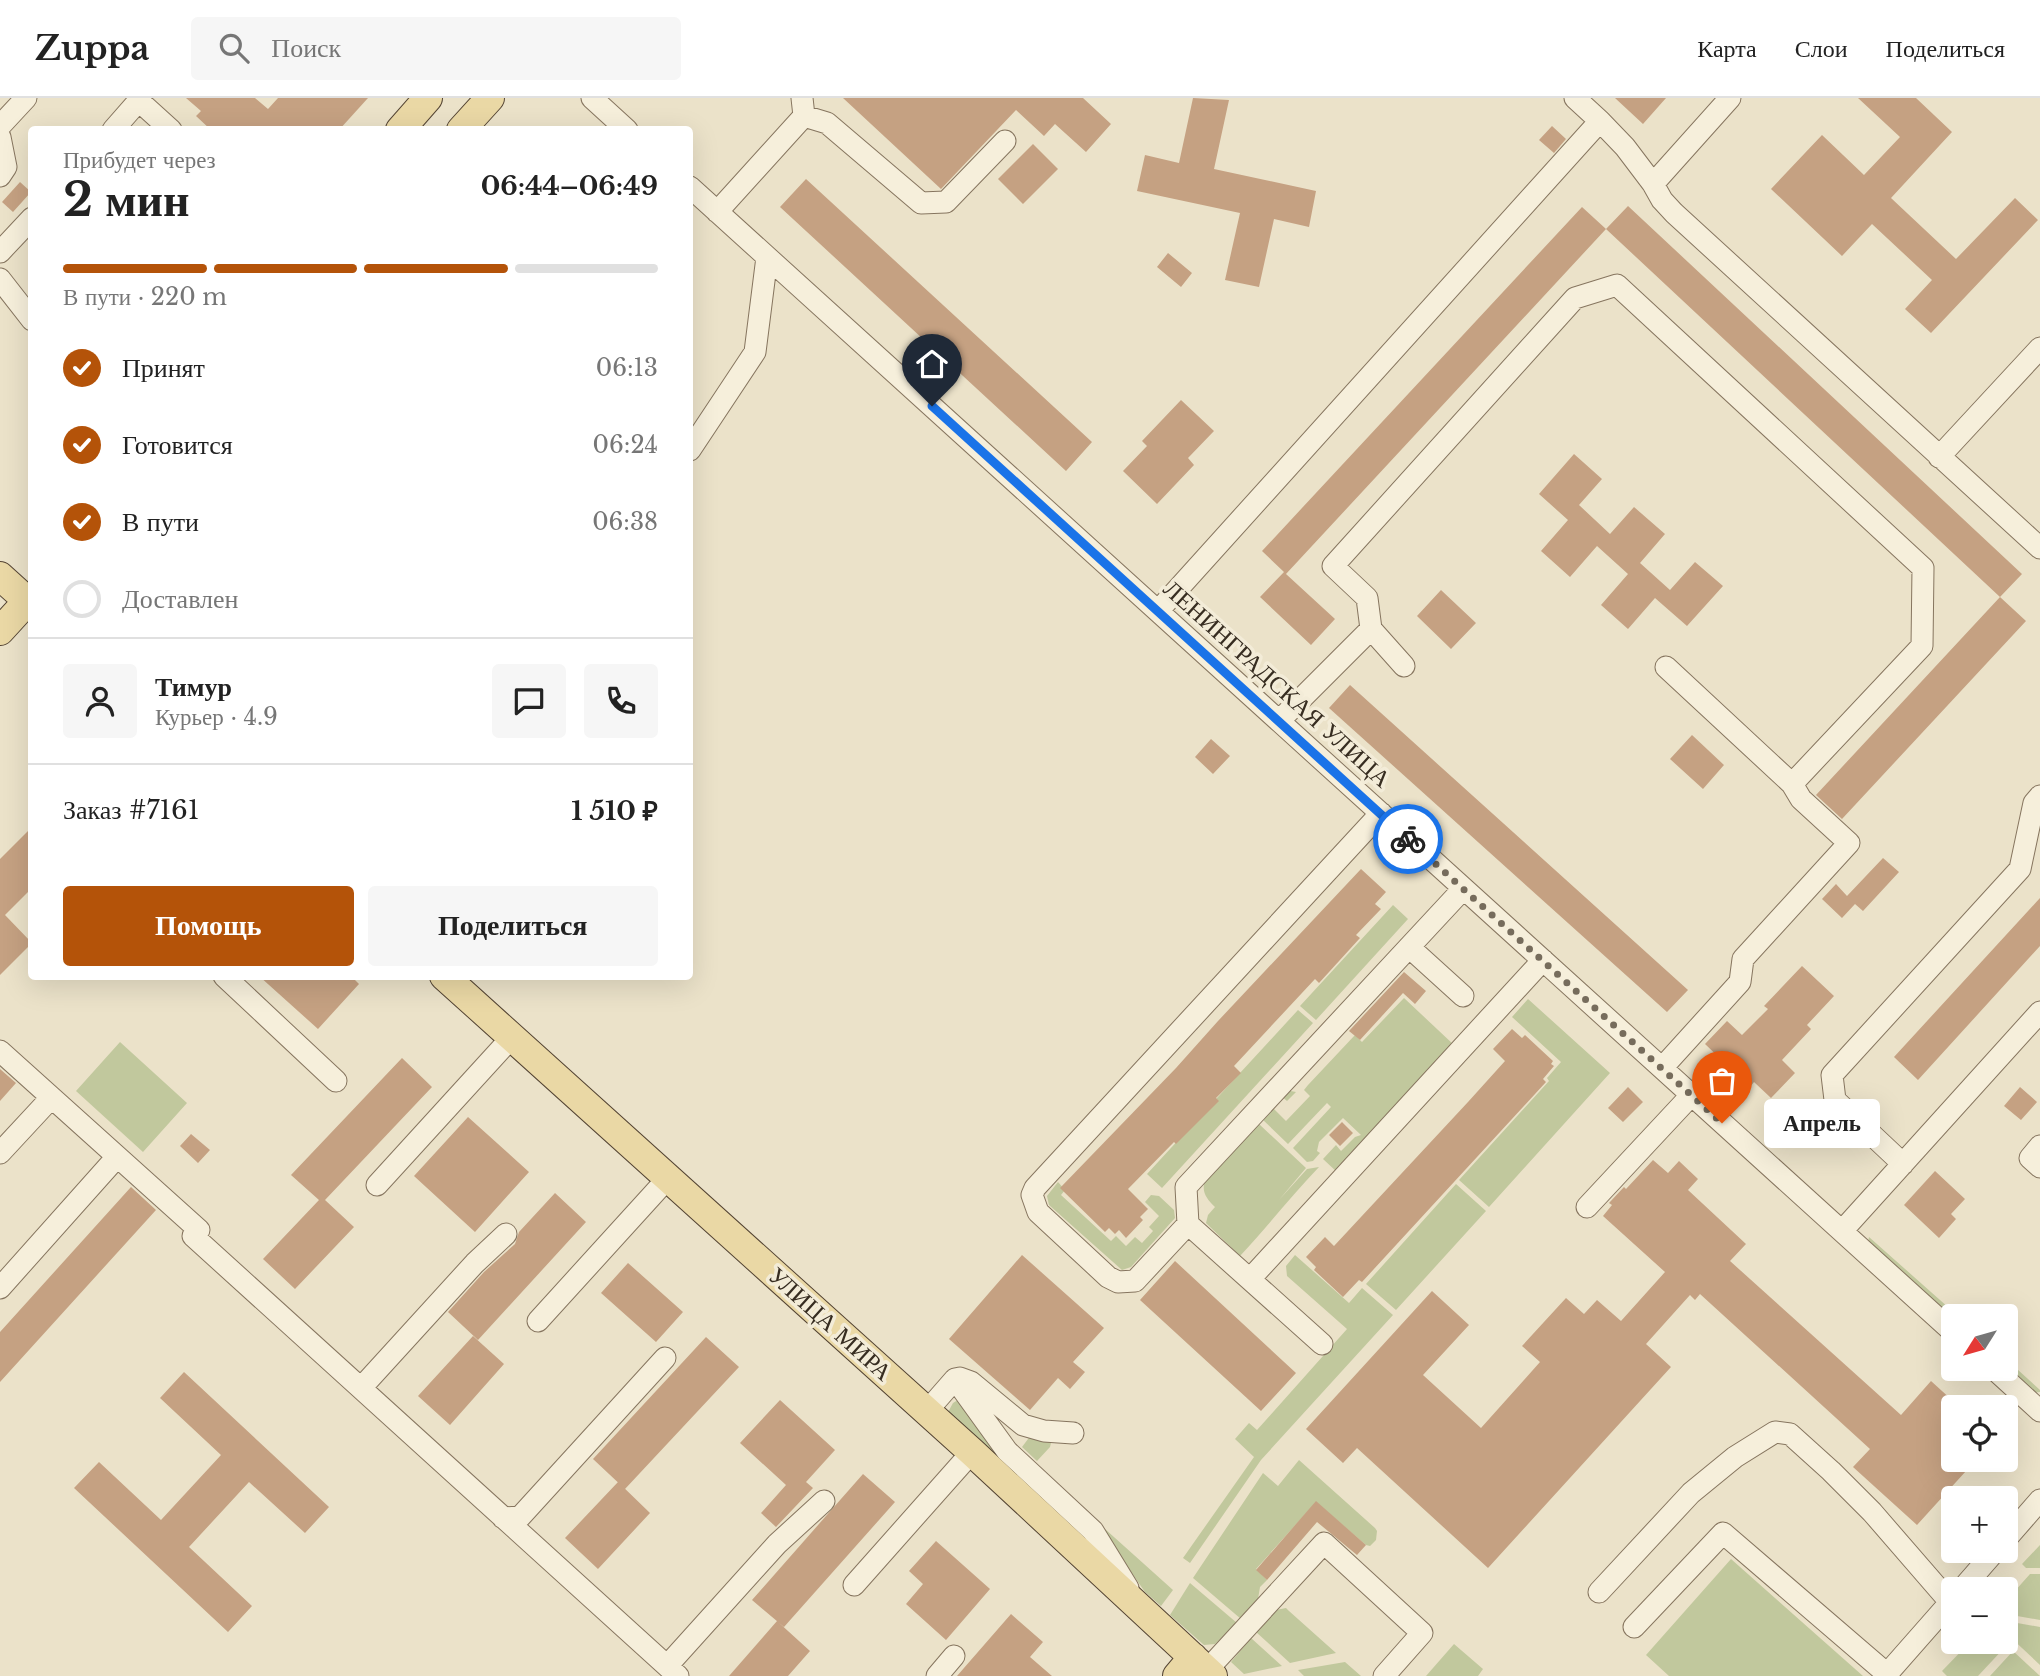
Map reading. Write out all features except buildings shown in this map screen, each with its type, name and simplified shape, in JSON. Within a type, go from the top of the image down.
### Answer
[{"type":"main road","points":[[404,126],[428,98]]},
{"type":"main road","points":[[465,126],[490,98]]},
{"type":"main road","points":[[0,576],[28,598]]},
{"type":"main road","points":[[0,631],[28,602]]},
{"type":"main road","name":"УЛИЦА МИРА","points":[[448,980],[972,1452],[1140,1608],[1197,1670]]},
{"type":"street","points":[[0,126],[26,98]]},
{"type":"street","points":[[592,98],[623,126]]},
{"type":"street","points":[[1575,98],[1625,147],[1674,213],[2040,548]]},
{"type":"street","points":[[1653,184],[1730,98]]},
{"type":"street","points":[[116,126],[140,99],[166,126]]},
{"type":"street","points":[[717,212],[803,107],[827,123],[920,203],[947,202],[1005,141]]},
{"type":"street","points":[[1158,611],[1600,121]]},
{"type":"street","points":[[0,137],[6,167],[0,176]]},
{"type":"street","name":"ЛЕНИНГРАДСКАЯ УЛИЦА","points":[[693,190],[1941,1321]]},
{"type":"street","points":[[0,252],[28,222]]},
{"type":"street","points":[[693,445],[755,352],[767,257]]},
{"type":"street","points":[[0,279],[28,315]]},
{"type":"street","points":[[1404,666],[1371,629],[1367,598],[1332,566],[1575,298],[1617,285],[1923,568],[1922,646],[1792,784]]},
{"type":"street","points":[[1939,457],[2040,348]]},
{"type":"street","points":[[1279,721],[1371,629]]},
{"type":"street","points":[[1662,1068],[1740,982],[1743,959],[1849,843],[1801,799],[1792,784],[1666,667]]},
{"type":"street","points":[[1903,1164],[1835,1100],[1832,1074],[2020,869],[2034,803],[2040,796]]},
{"type":"street","points":[[1188,1224],[1135,1282],[1118,1282],[1108,1277],[1038,1212],[1032,1195],[1035,1188],[1381,813]]},
{"type":"street","points":[[1322,1344],[1188,1224],[1186,1187],[1463,889]]},
{"type":"street","points":[[1409,947],[1463,996]]},
{"type":"street","points":[[1250,1279],[1543,960]]},
{"type":"street","points":[[228,980],[336,1081]]},
{"type":"street","points":[[1842,1231],[2040,1012]]},
{"type":"street","points":[[377,1185],[512,1037]]},
{"type":"street","points":[[0,1051],[361,1388],[673,1671],[776,1544],[824,1501]]},
{"type":"street","points":[[0,1153],[51,1098]]},
{"type":"street","points":[[1587,1207],[1684,1103]]},
{"type":"street","points":[[2040,1146],[2030,1158],[2040,1167]]},
{"type":"street","points":[[0,1288],[116,1158]]},
{"type":"street","points":[[538,1321],[668,1178]]},
{"type":"street","points":[[361,1388],[475,1263],[506,1234]]},
{"type":"street","points":[[503,1518],[520,1517],[665,1358]]},
{"type":"street","points":[[927,1411],[955,1379],[961,1378],[971,1382],[1023,1425],[1044,1431],[1073,1433]]},
{"type":"street","points":[[955,1379],[1007,1451],[1093,1531],[1140,1608]]},
{"type":"street","points":[[2007,1381],[2040,1411]]},
{"type":"street","points":[[1599,1592],[1691,1493],[1735,1457],[1775,1432],[1790,1434],[1831,1471],[1941,1583]]},
{"type":"street","points":[[854,1585],[972,1452]]},
{"type":"street","points":[[2018,1525],[2040,1500]]},
{"type":"street","points":[[1634,1627],[1723,1532],[1887,1674],[1941,1613]]},
{"type":"street","points":[[1197,1670],[1324,1543],[1422,1633],[1384,1676]]},
{"type":"street","points":[[1972,1577],[1985,1563]]},
{"type":"street","points":[[937,1676],[954,1656]]},
{"type":"green space","points":[[1393,905],[1408,919],[1316,1020],[1300,1006]]},
{"type":"green space","points":[[1404,998],[1454,1045],[1338,1173],[1323,1159],[1336,1145],[1341,1151],[1355,1137],[1361,1135],[1343,1118],[1319,1142],[1317,1151],[1320,1153],[1313,1161],[1307,1162],[1293,1148],[1331,1107],[1327,1103],[1288,1144],[1262,1119],[1268,1102],[1285,1090],[1296,1092],[1287,1101],[1281,1096],[1271,1106],[1286,1121],[1310,1096],[1304,1090],[1308,1085],[1355,1035],[1362,1042]]},
{"type":"green space","points":[[1528,999],[1610,1073],[1489,1207],[1459,1180],[1549,1081],[1547,1078],[1561,1062],[1512,1017]]},
{"type":"green space","points":[[1298,1010],[1313,1023],[1162,1188],[1147,1174]]},
{"type":"green space","points":[[120,1042],[187,1103],[143,1152],[76,1091]]},
{"type":"green space","points":[[1259,1124],[1306,1168],[1279,1200],[1307,1169],[1319,1167],[1240,1256],[1206,1223],[1208,1215],[1215,1207],[1205,1195],[1204,1185]]},
{"type":"green space","points":[[1058,1182],[1065,1190],[1061,1195],[1111,1241],[1116,1236],[1126,1246],[1135,1237],[1142,1243],[1153,1231],[1149,1227],[1159,1216],[1145,1202],[1151,1195],[1159,1196],[1174,1210],[1175,1218],[1131,1267],[1122,1270],[1049,1205],[1047,1196]]},
{"type":"green space","points":[[1456,1184],[1486,1211],[1396,1310],[1366,1284]]},
{"type":"green space","points":[[1869,1237],[1944,1304],[1941,1304],[1941,1316],[1868,1242]]},
{"type":"green space","points":[[1295,1255],[1349,1303],[1362,1288],[1393,1315],[1261,1460],[1190,1563],[1183,1558],[1254,1457],[1235,1439],[1249,1423],[1257,1430],[1347,1329],[1287,1276],[1286,1266]]},
{"type":"green space","points":[[2018,1370],[2040,1390],[2033,1393],[2018,1379]]},
{"type":"green space","points":[[961,1398],[1083,1528],[1091,1544],[947,1414],[953,1403]]},
{"type":"green space","points":[[1031,1435],[1052,1439],[1050,1447],[1037,1461],[1022,1447]]},
{"type":"green space","points":[[1299,1460],[1375,1528],[1376,1540],[1370,1546],[1366,1545],[1316,1502],[1256,1569],[1267,1580],[1260,1587],[1258,1599],[1241,1619],[1193,1578],[1263,1473],[1278,1486]]},
{"type":"green space","points":[[1095,1520],[1173,1590],[1161,1606],[1145,1592]]},
{"type":"green space","points":[[2040,1545],[2040,1568],[2026,1568],[2022,1564]]},
{"type":"green space","points":[[1731,1559],[1863,1676],[1669,1676],[1646,1655]]},
{"type":"green space","points":[[2030,1574],[2040,1574],[2040,1620],[2018,1616],[2018,1588]]},
{"type":"green space","points":[[1190,1583],[1237,1623],[1215,1644],[1204,1645],[1170,1615]]},
{"type":"green space","points":[[1286,1608],[1336,1653],[1290,1663],[1256,1632],[1276,1610]]},
{"type":"green space","points":[[2018,1623],[2040,1627],[2040,1665],[2018,1644]]},
{"type":"green space","points":[[1251,1638],[1282,1666],[1244,1674],[1231,1662]]},
{"type":"green space","points":[[1454,1644],[1483,1669],[1478,1676],[1426,1676]]},
{"type":"green space","points":[[1958,1654],[1999,1654],[1978,1676],[1947,1676],[1942,1671]]},
{"type":"green space","points":[[2010,1654],[2016,1654],[2040,1676],[1990,1676]]},
{"type":"green space","points":[[1345,1662],[1361,1676],[1304,1676],[1298,1670]]},
{"type":"way so far","points":[[1408,839],[1722,1123]]},
{"type":"place","name":"Апрель","points":[[1722,1123]]},
{"type":"route","points":[[932,406],[1408,839]]}]
